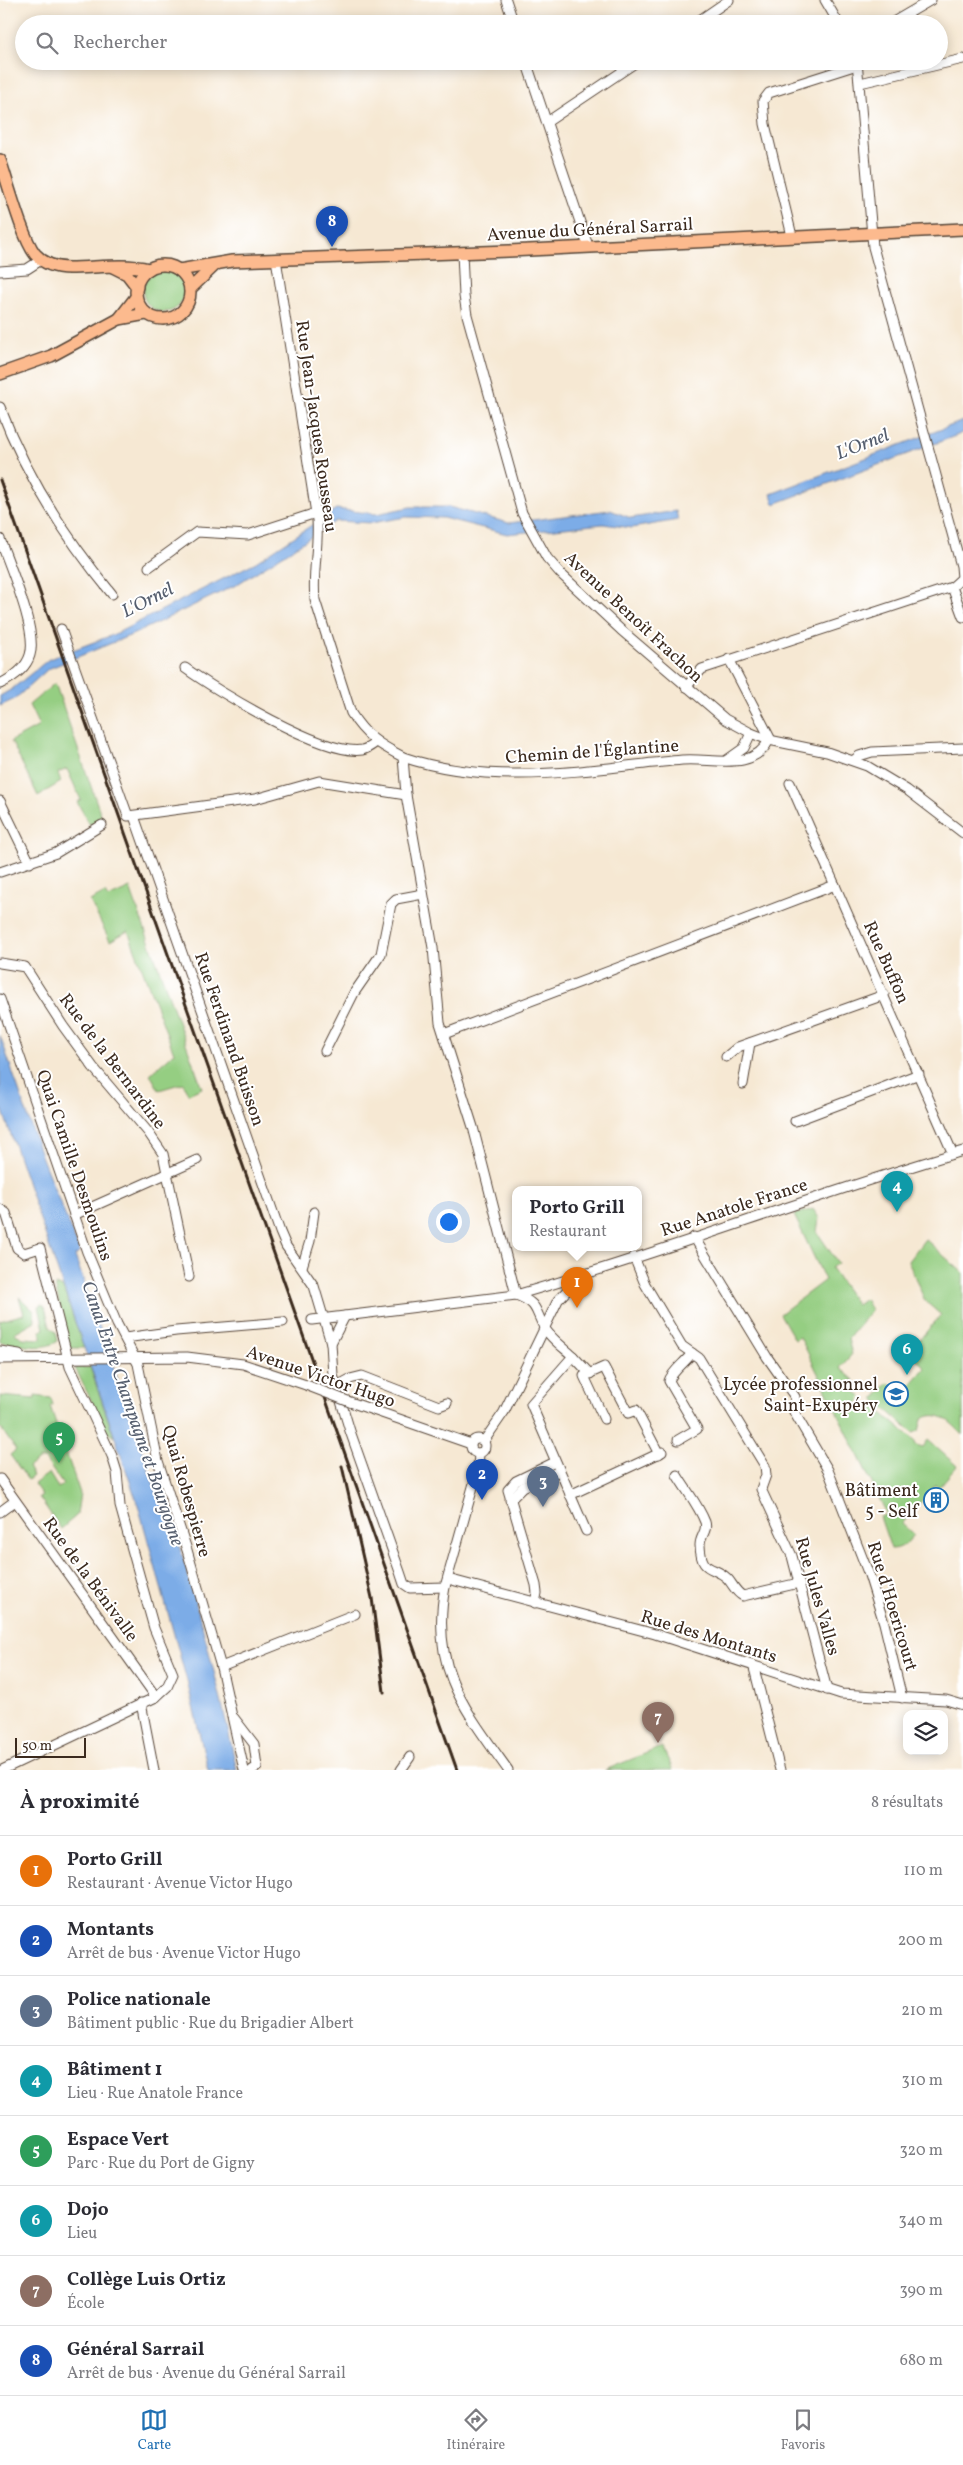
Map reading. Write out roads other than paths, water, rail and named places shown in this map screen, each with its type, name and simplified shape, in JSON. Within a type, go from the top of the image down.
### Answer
[{"type":"main road","points":[[0,160],[29,242],[41,260],[62,268],[132,265],[149,269]]},
{"type":"main road","name":"Avenue du Général Sarrail","points":[[179,270],[218,263],[276,259],[462,253],[963,229]]},
{"type":"main road","points":[[0,374],[51,356],[119,319],[146,314],[158,319],[176,316],[186,307],[190,289],[203,274],[218,263]]},
{"type":"main road","points":[[119,319],[136,292],[141,276],[149,269],[162,265],[179,270],[186,278],[190,289]]},
{"type":"main road","points":[[113,267],[128,274],[146,314]]},
{"type":"street","points":[[506,0],[511,15]]},
{"type":"street","points":[[708,15],[730,0]]},
{"type":"street","points":[[905,15],[931,0]]},
{"type":"street","points":[[828,1],[835,15]]},
{"type":"street","points":[[948,62],[963,59]]},
{"type":"street","points":[[529,70],[588,246]]},
{"type":"street","points":[[547,122],[625,70]]},
{"type":"street","points":[[792,236],[765,124],[763,101],[769,93],[836,70]]},
{"type":"street","points":[[686,687],[702,669],[952,588],[962,578],[961,566],[870,233],[858,70]]},
{"type":"street","points":[[860,83],[916,70]]},
{"type":"street","name":"Avenue Benoît Frachon","points":[[462,253],[464,296],[468,314],[522,513],[534,538],[547,558],[561,574],[686,687],[725,719],[751,733],[770,740],[827,752],[854,760],[898,784],[963,833]]},
{"type":"street","name":"Rue Jean-Jacques Rousseau","points":[[276,259],[308,452],[316,516],[318,535],[313,588],[318,612],[351,713],[362,730],[375,743],[404,757]]},
{"type":"street","points":[[0,271],[27,269],[41,260]]},
{"type":"street","points":[[0,407],[34,484],[69,538],[112,594]]},
{"type":"street","points":[[149,567],[197,532],[248,535],[316,516]]},
{"type":"street","points":[[0,539],[28,623],[32,643],[30,657],[26,663],[14,676],[0,684]]},
{"type":"street","points":[[952,588],[963,617]]},
{"type":"street","name":"Rue Ferdinand Buisson","points":[[61,629],[131,816],[280,1232],[286,1246],[314,1286],[325,1318]]},
{"type":"street","points":[[729,659],[770,740]]},
{"type":"street","points":[[185,668],[228,696],[294,731],[349,749],[360,750],[375,743]]},
{"type":"street","points":[[724,762],[744,748],[751,733]]},
{"type":"street","name":"Chemin de l'Églantine","points":[[404,757],[446,769],[506,774],[610,769],[685,760],[724,762],[756,756],[765,748],[770,740]]},
{"type":"street","points":[[854,760],[859,756],[872,752],[963,748]]},
{"type":"street","points":[[404,757],[406,795],[433,948],[436,999],[516,1295],[533,1304],[541,1317],[544,1328],[590,1374]]},
{"type":"street","points":[[131,816],[255,799],[319,781],[406,795]]},
{"type":"street","name":"Rue Buffon","points":[[790,783],[953,1154]]},
{"type":"street","points":[[0,801],[30,863]]},
{"type":"street","points":[[0,872],[30,863],[66,848],[102,824]]},
{"type":"street","points":[[444,1034],[835,885]]},
{"type":"street","points":[[325,1051],[354,993],[381,954],[391,904],[396,899],[423,894]]},
{"type":"street","name":"Rue de la Bernardine","points":[[0,963],[25,967],[84,1055],[148,1132],[163,1154],[165,1173],[189,1277]]},
{"type":"street","points":[[726,1057],[738,1047],[884,995]]},
{"type":"street","name":"Quai Camille Desmoulins","points":[[0,998],[74,1214],[98,1279],[125,1338]]},
{"type":"street","points":[[743,1084],[750,1043]]},
{"type":"street","points":[[795,1121],[919,1074]]},
{"type":"street","name":"Rue Anatole France","points":[[312,1320],[516,1295],[582,1276],[694,1237],[963,1151]]},
{"type":"street","points":[[74,1214],[197,1160]]},
{"type":"street","points":[[0,1209],[6,1213],[18,1248],[24,1254],[40,1248],[67,1358],[112,1456],[117,1472],[120,1506],[154,1628],[173,1674],[167,1687],[156,1697],[2,1770]]},
{"type":"street","points":[[302,1267],[310,1241],[314,1212]]},
{"type":"street","name":"Rue d'Hoericourt","points":[[694,1237],[767,1357],[795,1397],[794,1412],[828,1470],[871,1583],[884,1623],[902,1698]]},
{"type":"street","name":"Rue Jules Valles","points":[[634,1257],[645,1284],[682,1346],[699,1358],[765,1466],[766,1475],[761,1489],[792,1556],[827,1690]]},
{"type":"street","points":[[484,1441],[476,1439],[471,1444],[473,1451],[479,1453],[485,1450],[484,1441],[504,1412],[544,1328],[562,1296],[582,1276]]},
{"type":"street","points":[[331,1343],[345,1316]]},
{"type":"street","name":"Rue des Montants","points":[[325,1318],[331,1343],[333,1375],[350,1431],[404,1584],[407,1587],[414,1589],[446,1583],[535,1603],[655,1634],[754,1668],[827,1690],[854,1696],[946,1700],[963,1705]]},
{"type":"street","points":[[125,1338],[176,1331],[283,1322]]},
{"type":"street","name":"Quai Robespierre","points":[[125,1338],[132,1357],[160,1470],[188,1550],[222,1667],[244,1770]]},
{"type":"street","name":"Avenue Victor Hugo","points":[[0,1351],[36,1358]]},
{"type":"street","points":[[678,1440],[697,1429],[669,1382],[671,1374],[685,1364],[692,1353]]},
{"type":"street","points":[[573,1356],[531,1404],[586,1531]]},
{"type":"street","name":"Avenue Victor Hugo","points":[[0,1359],[187,1357],[225,1361],[265,1370],[437,1434],[471,1444]]},
{"type":"street","points":[[570,1495],[661,1453],[636,1410],[628,1413],[604,1367],[584,1376],[604,1419]]},
{"type":"street","points":[[337,1386],[350,1379],[362,1376],[439,1406],[448,1403]]},
{"type":"street","points":[[479,1453],[478,1469],[446,1583],[442,1605],[442,1636],[447,1668],[457,1693],[508,1770]]},
{"type":"street","points":[[535,1603],[536,1585],[508,1490],[510,1485],[555,1462]]},
{"type":"street","points":[[510,1500],[523,1487],[559,1471]]},
{"type":"street","points":[[677,1475],[705,1521],[706,1531],[700,1545],[702,1558],[710,1570],[725,1576],[737,1592],[743,1596],[799,1583]]},
{"type":"street","name":"Rue de la Bénivalle","points":[[0,1479],[156,1697]]},
{"type":"street","points":[[0,1512],[15,1501]]},
{"type":"street","points":[[222,1667],[355,1614]]},
{"type":"street","points":[[754,1668],[780,1770]]},
{"type":"street","points":[[141,1703],[154,1770]]},
{"type":"street","points":[[232,1715],[254,1744],[258,1758],[257,1767],[252,1770]]},
{"type":"street","points":[[401,1770],[410,1757]]},
{"type":"water","points":[[963,421],[963,432],[958,435],[774,504],[771,494]]},
{"type":"water","points":[[410,507],[449,507],[509,523],[610,510],[631,518],[676,511],[678,520],[632,528],[603,524],[507,534],[443,518],[406,517],[371,523],[336,521],[236,585],[134,634],[48,669],[15,699],[0,706],[0,696],[12,689],[49,659],[115,634],[256,562],[336,509],[376,514]]},
{"type":"water","points":[[0,1035],[42,1158],[80,1252],[75,1256],[159,1499],[181,1552],[208,1648],[237,1770],[208,1770],[187,1681],[138,1505],[0,1103]]},
{"type":"railway","points":[[0,480],[457,1770]]},
{"type":"railway","points":[[342,1466],[372,1598],[384,1692]]},
{"type":"place","name":"Général Sarrail","points":[[332,247]]},
{"type":"place","name":"Bâtiment 1","points":[[897,1212]]},
{"type":"place","name":"Porto Grill","points":[[577,1308]]},
{"type":"place","name":"Dojo","points":[[907,1375]]},
{"type":"place","name":"Lycée professionnel Saint-Exupéry","points":[[896,1394]]},
{"type":"place","name":"Espace Vert","points":[[59,1463]]},
{"type":"place","name":"Montants","points":[[482,1500]]},
{"type":"place","name":"Bâtiment 5 - Self","points":[[936,1500]]},
{"type":"place","name":"Police nationale","points":[[543,1507]]},
{"type":"place","name":"Collège Luis Ortiz","points":[[658,1743]]},
{"type":"water label","name":"L'Ornel","points":[[862,443]]},
{"type":"water label","name":"L'Ornel","points":[[147,599]]},
{"type":"water label","name":"Canal Entre Champagne et Bourgogne","points":[[134,1413]]}]
